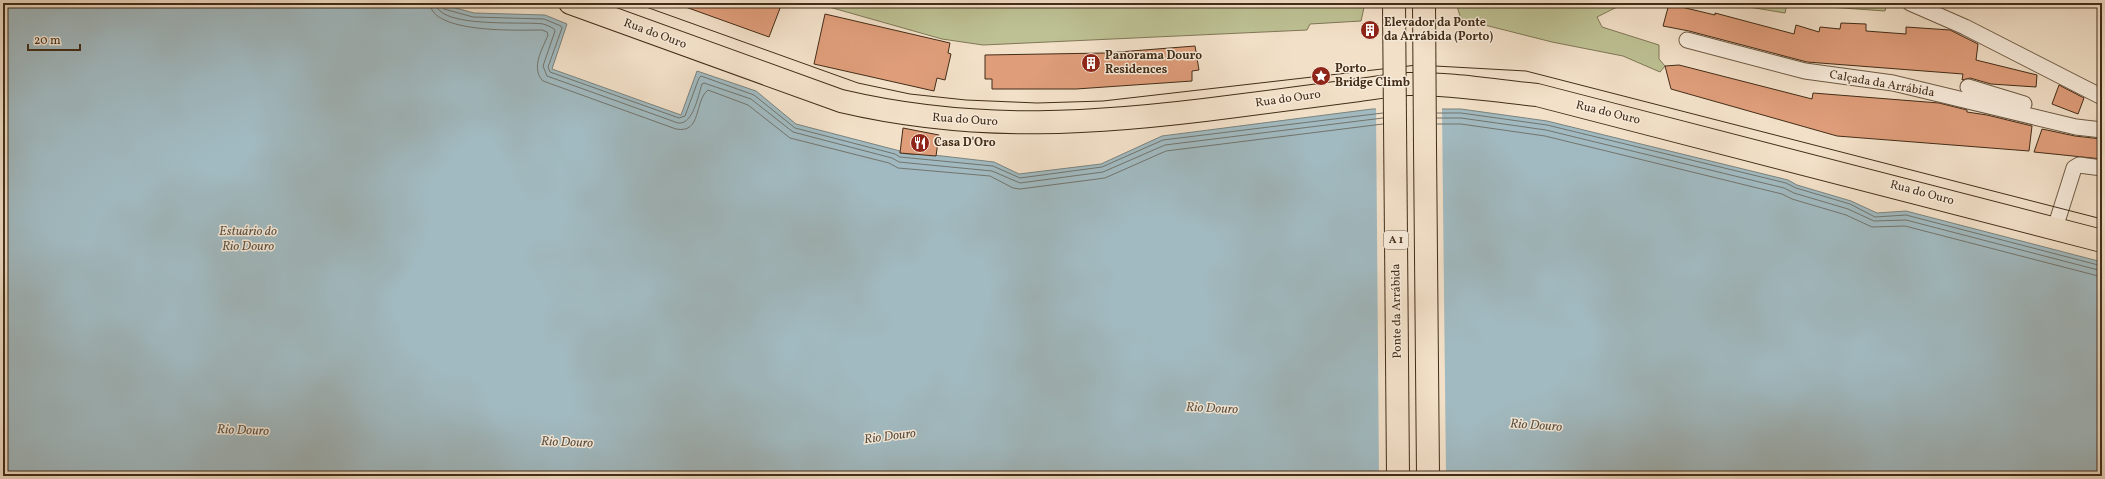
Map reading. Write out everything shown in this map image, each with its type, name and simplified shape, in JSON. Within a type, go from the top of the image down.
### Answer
[{"type":"main road","name":"Rua do Ouro","points":[[570,3],[842,101],[886,112],[932,118],[994,123],[1050,124],[1120,120],[1408,84],[1537,95],[2102,241]]},
{"type":"main road","name":"Ponte da Arrábida","points":[[1394,3],[1398,476]]},
{"type":"main road","points":[[1424,3],[1428,476]]},
{"type":"street","points":[[1910,3],[1966,27],[2102,97]]},
{"type":"street","name":"Calçada da Arrábida","points":[[1687,40],[1805,71],[1893,83],[2076,127],[2102,130]]},
{"type":"street","points":[[1968,87],[2071,118],[2076,127]]},
{"type":"street","points":[[2055,228],[2074,168],[2079,165],[2102,168]]},
{"type":"green space","points":[[815,3],[1365,3],[1361,21],[1310,24],[1307,30],[983,45],[942,39]]},
{"type":"green space","points":[[1456,3],[1625,3],[1597,17],[1602,27],[1659,45],[1659,59],[1665,66],[1660,72],[1623,56],[1552,42],[1461,19]]},
{"type":"green space","points":[[1725,3],[1887,3],[1885,11],[1787,4],[1785,13]]},
{"type":"water","name":"Estuário do Rio Douro","points":[[3,3],[438,3],[474,13],[545,15],[567,24],[552,69],[681,115],[697,71],[756,91],[796,124],[900,151],[900,153],[915,155],[916,153],[994,162],[1019,174],[1101,164],[1162,136],[1372,109],[1461,109],[1547,121],[1788,180],[1797,185],[1851,201],[1877,213],[1906,211],[2102,262],[2102,476],[3,476]]},
{"type":"pier","points":[[1376,107],[1442,107],[1446,476],[1379,476]]},
{"type":"building","points":[[680,3],[782,3],[769,37],[680,5]]},
{"type":"building","points":[[1669,4],[1715,15],[1715,13],[1794,34],[1796,25],[1819,32],[1820,27],[1840,29],[1841,23],[1866,24],[1866,31],[1906,34],[1906,27],[1950,30],[1978,44],[1976,60],[2037,75],[2036,87],[1991,84],[1970,78],[1962,80],[1963,74],[1807,62],[1689,31],[1663,26]]},
{"type":"building","points":[[825,14],[950,43],[948,53],[951,54],[945,80],[937,78],[934,91],[814,64]]},
{"type":"building","name":"Panorama Douro Residences","points":[[1195,46],[1199,70],[1192,71],[1192,81],[1076,89],[992,89],[992,79],[985,79],[985,55],[1106,53]]},
{"type":"building","points":[[1679,65],[1812,99],[1813,93],[1939,103],[1967,110],[1967,112],[1987,115],[2032,126],[2029,151],[1837,136],[1671,89],[1665,66]]},
{"type":"building","points":[[2059,85],[2084,98],[2078,114],[2052,104]]},
{"type":"building","name":"Casa D'Oro","points":[[903,128],[939,135],[936,156],[900,153]]},
{"type":"building","points":[[2042,129],[2075,136],[2102,139],[2102,159],[2034,152]]},
{"type":"tram line","points":[[635,3],[858,83],[910,94],[966,100],[1037,103],[1103,101],[1417,65],[1526,71],[2102,219]]},
{"type":"place","name":"Elevador da Ponte da Arrábida (Porto)","points":[[1370,30]]},
{"type":"place","name":"Panorama Douro Residences","points":[[1091,63]]},
{"type":"place","name":"Porto Bridge Climb","points":[[1321,76]]},
{"type":"place","name":"Casa D'Oro","points":[[920,143]]},
{"type":"water label","name":"Rio Douro","points":[[1212,409]]},
{"type":"water label","name":"Rio Douro","points":[[1536,426]]},
{"type":"water label","name":"Rio Douro","points":[[243,431]]},
{"type":"water label","name":"Rio Douro","points":[[890,437]]},
{"type":"water label","name":"Rio Douro","points":[[567,443]]}]
